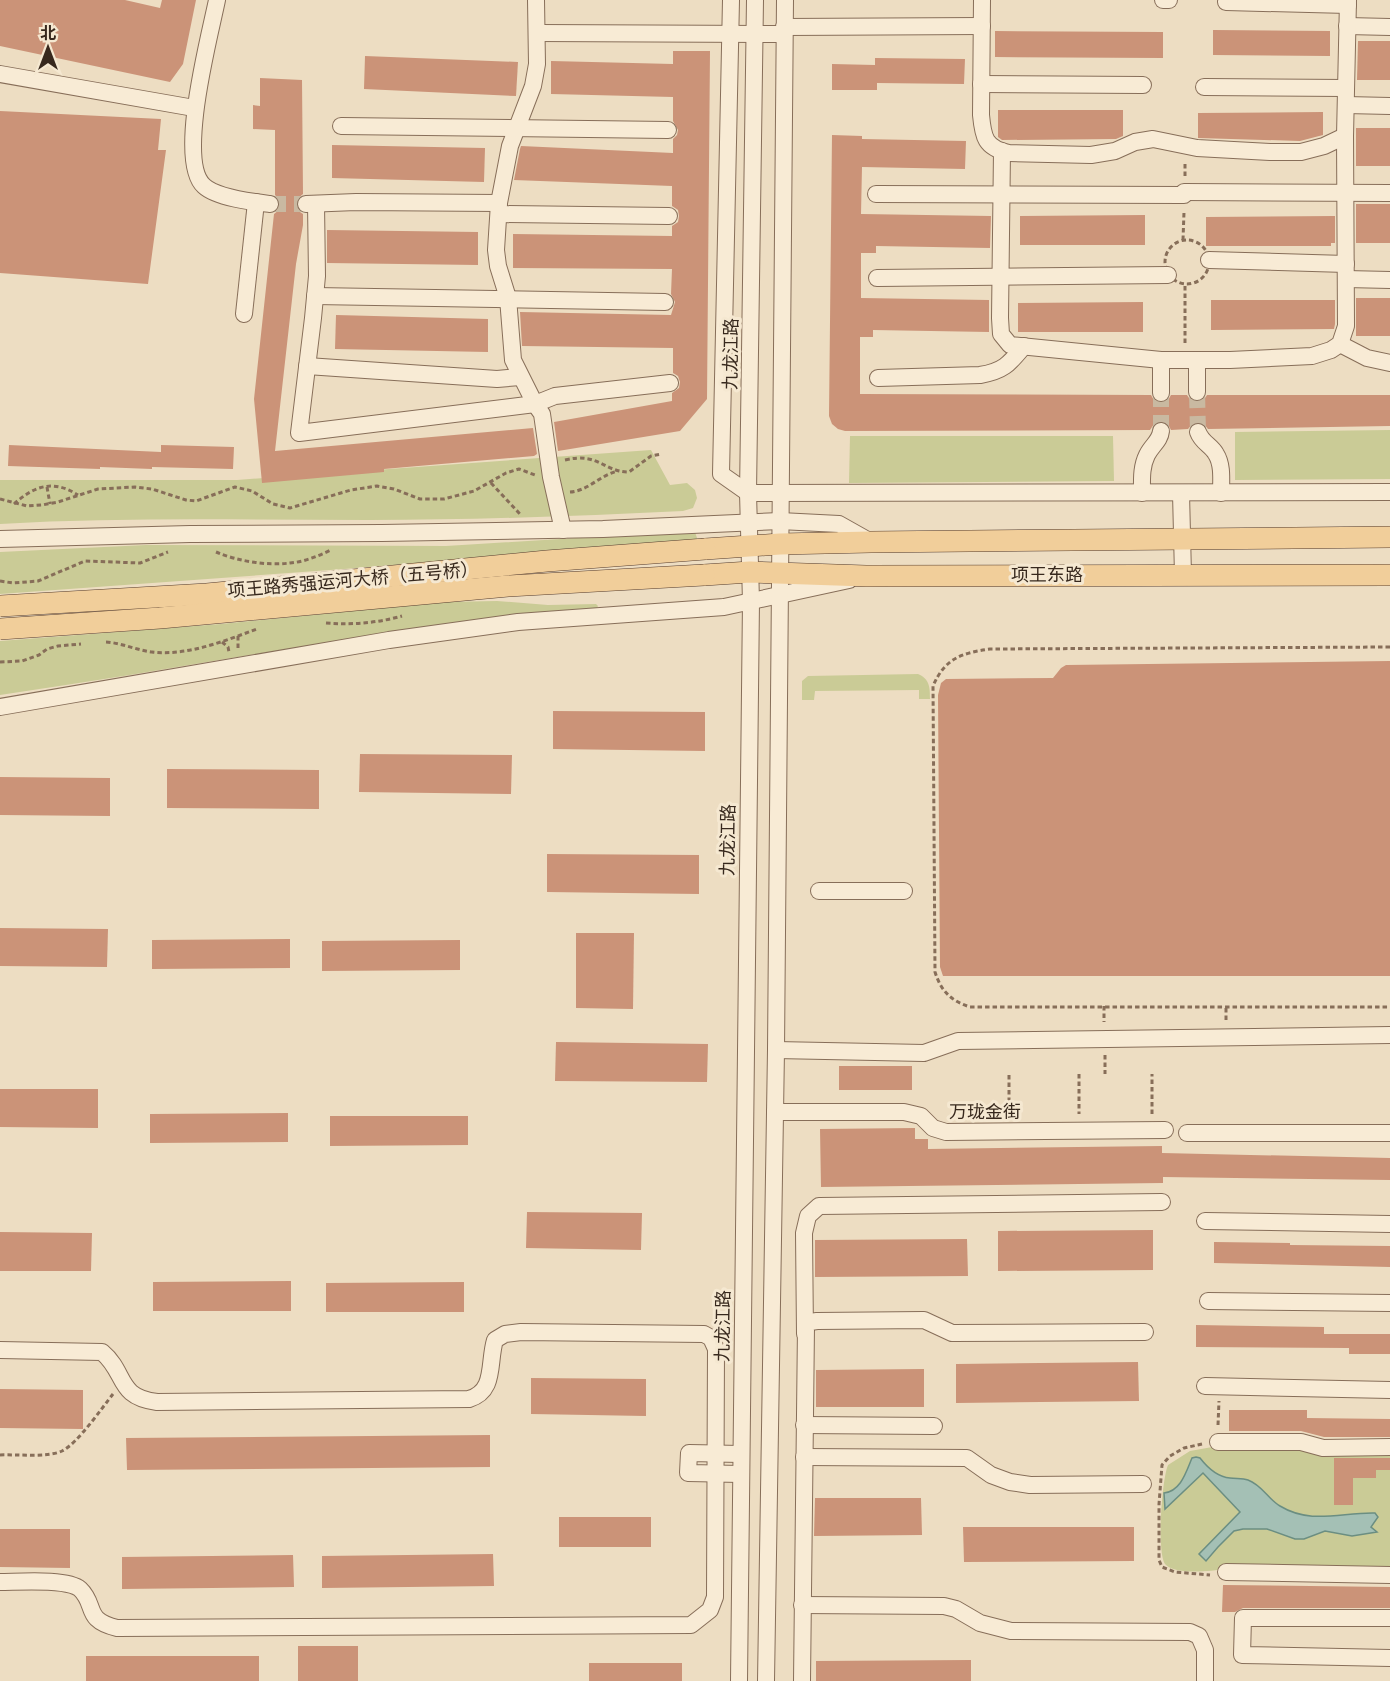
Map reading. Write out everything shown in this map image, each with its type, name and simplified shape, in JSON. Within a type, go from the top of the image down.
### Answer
[{"type":"main road","name":"项王东路","points":[[705,549],[780,544],[871,542],[1390,537]]},
{"type":"main road","name":"项王路秀强运河大桥（五号桥）","points":[[0,606],[207,594],[547,561],[705,549]]},
{"type":"main road","name":"项王东路","points":[[704,575],[780,572],[866,576],[1390,575]]},
{"type":"main road","name":"项王路秀强运河大桥（五号桥）","points":[[0,629],[160,618],[508,586],[704,575]]},
{"type":"street","points":[[217,0],[194,108],[194,162],[201,184],[216,193],[263,203],[244,314]]},
{"type":"street","points":[[536,0],[537,64],[533,86],[510,146],[499,209],[496,250],[498,266],[508,298],[513,360],[520,377],[542,414],[551,476],[563,530]]},
{"type":"street","points":[[731,0],[722,474],[748,493],[1390,492]]},
{"type":"street","name":"九龙江路","points":[[739,1681],[750,601],[748,493],[755,0]]},
{"type":"street","points":[[766,1681],[776,1050],[785,0]]},
{"type":"street","points":[[982,0],[982,134],[989,144],[1002,151],[1091,155],[1115,151],[1135,142],[1153,140],[1197,148],[1301,152],[1324,146],[1345,136]]},
{"type":"street","points":[[1162,0],[1168,0]]},
{"type":"street","points":[[1002,151],[1001,334],[1010,345],[1161,360],[1312,356],[1331,350],[1340,344],[1346,326],[1345,136],[1348,2],[1226,2]]},
{"type":"street","points":[[538,33],[755,34],[784,30],[982,26]]},
{"type":"street","points":[[1347,26],[1390,27]]},
{"type":"street","points":[[0,75],[194,108]]},
{"type":"street","points":[[981,84],[1143,86]]},
{"type":"street","points":[[1204,87],[1346,88]]},
{"type":"street","points":[[1346,105],[1390,106]]},
{"type":"street","points":[[341,126],[668,130]]},
{"type":"street","points":[[876,194],[1390,193]]},
{"type":"street","points":[[669,216],[356,202],[310,204],[315,296],[299,433],[535,404],[555,396],[670,383]]},
{"type":"street","points":[[1209,260],[1346,272],[1390,280]]},
{"type":"street","points":[[878,278],[1168,275]]},
{"type":"street","points":[[315,296],[665,302]]},
{"type":"street","points":[[1340,344],[1367,358],[1390,363]]},
{"type":"street","points":[[878,378],[980,375],[996,372],[1006,367],[1024,346]]},
{"type":"street","points":[[1161,360],[1161,393]]},
{"type":"street","points":[[1191,360],[1197,392]]},
{"type":"street","points":[[308,366],[497,379],[520,377]]},
{"type":"street","points":[[1142,493],[1143,467],[1147,454],[1160,438],[1161,430]]},
{"type":"street","points":[[1198,432],[1201,440],[1216,454],[1221,469],[1221,493]]},
{"type":"street","points":[[1181,493],[1183,575]]},
{"type":"street","points":[[0,539],[190,534],[535,531],[780,521],[839,524],[871,542]]},
{"type":"street","points":[[0,707],[389,640],[494,625],[531,620],[700,610],[781,596],[866,576]]},
{"type":"street","points":[[819,891],[904,891]]},
{"type":"street","points":[[776,1050],[924,1053],[958,1041],[1390,1035]]},
{"type":"street","name":"万珑金街","points":[[775,1112],[904,1112],[921,1116],[933,1128],[942,1132],[1158,1130]]},
{"type":"street","points":[[1187,1133],[1390,1133]]},
{"type":"street","points":[[802,1681],[804,1233],[808,1216],[819,1206],[1162,1202]]},
{"type":"street","points":[[1205,1221],[1390,1224]]},
{"type":"street","points":[[1208,1301],[1390,1303]]},
{"type":"street","points":[[805,1336],[806,1326],[810,1322],[924,1320],[952,1333],[1145,1332]]},
{"type":"street","points":[[0,1350],[102,1352],[111,1359],[129,1391],[141,1400],[157,1402],[469,1399],[480,1396],[486,1388],[495,1340],[505,1334],[522,1332],[704,1334],[711,1338],[716,1349],[714,1602],[702,1618],[691,1625],[117,1628],[108,1626],[95,1618],[84,1595],[78,1588],[69,1584],[0,1582]]},
{"type":"street","points":[[1212,1386],[1390,1390]]},
{"type":"street","points":[[804,1425],[934,1426]]},
{"type":"street","points":[[1218,1442],[1301,1442],[1323,1448],[1390,1447]]},
{"type":"street","points":[[741,1454],[689,1453],[688,1473],[741,1474]]},
{"type":"street","points":[[804,1457],[967,1458],[991,1475],[1010,1482],[1030,1485],[1143,1484]]},
{"type":"street","points":[[1226,1572],[1390,1575]]},
{"type":"street","points":[[802,1605],[944,1606],[956,1609],[980,1623],[1011,1631],[1190,1632],[1199,1636],[1205,1650],[1205,1681]]},
{"type":"street","points":[[1390,1618],[1243,1618],[1242,1655],[1390,1658]]},
{"type":"path","points":[[1183,240],[1198,243],[1207,253],[1209,260],[1206,274],[1201,280],[1185,285],[1174,281],[1168,275],[1164,261],[1170,247],[1183,240]]},
{"type":"path","points":[[1185,285],[1191,360]]},
{"type":"path","points":[[551,476],[566,492],[583,490],[610,473],[629,472],[651,456],[662,454]]},
{"type":"path","points":[[0,499],[27,506],[50,504],[98,489],[135,487],[152,489],[196,501],[235,487],[252,491],[273,504],[290,507],[351,490],[376,486],[394,489],[420,498],[444,499],[474,491],[506,473],[519,469],[544,477],[551,476],[585,458],[600,461],[618,471]]},
{"type":"path","points":[[491,483],[535,531]]},
{"type":"path","points":[[47,487],[50,504]]},
{"type":"path","points":[[14,504],[31,489],[68,488],[78,495]]},
{"type":"path","points":[[207,548],[227,556],[270,564],[291,563],[333,550]]},
{"type":"path","points":[[0,580],[13,583],[38,581],[85,561],[140,563],[175,550]]},
{"type":"path","points":[[318,623],[349,625],[384,621],[403,616]]},
{"type":"path","points":[[98,643],[108,642],[144,651],[167,652],[219,643],[259,629]]},
{"type":"path","points":[[0,662],[22,661],[58,646],[88,644]]},
{"type":"path","points":[[1390,647],[990,649],[970,652],[946,664],[933,686],[933,698],[936,972],[945,992],[957,1003],[970,1006],[1390,1007]]},
{"type":"path","points":[[1079,1074],[1079,1131]]},
{"type":"path","points":[[1152,1074],[1158,1130]]},
{"type":"path","points":[[1009,1075],[1009,1132]]},
{"type":"path","points":[[0,1455],[50,1454],[62,1451],[71,1444],[124,1382]]},
{"type":"path","points":[[1212,1386],[1218,1442],[1184,1448],[1170,1456],[1162,1465],[1159,1560],[1162,1567],[1175,1572],[1211,1575],[1226,1572]]},
{"type":"green space","points":[[1390,430],[1390,479],[1235,480],[1235,432]]},
{"type":"green space","points":[[850,436],[1113,436],[1114,481],[849,483]]},
{"type":"green space","points":[[651,450],[670,485],[687,483],[695,490],[697,498],[693,508],[683,511],[487,518],[138,520],[0,524],[0,480],[237,480]]},
{"type":"green space","points":[[695,532],[697,538],[695,541],[0,594],[0,552],[146,545],[446,546]]},
{"type":"green space","points":[[497,601],[548,605],[596,604],[598,606],[597,608],[538,613],[384,634],[0,695],[0,641],[221,624],[443,602]]},
{"type":"green space","points":[[918,674],[927,681],[930,699],[919,699],[919,690],[815,691],[814,700],[802,700],[802,681],[808,676]]},
{"type":"green space","points":[[1218,1446],[1390,1454],[1390,1571],[1225,1569],[1194,1572],[1178,1570],[1166,1565],[1161,1548],[1161,1533],[1162,1500],[1168,1465],[1190,1451]]},
{"type":"shaded area","points":[[1196,1457],[1221,1476],[1253,1482],[1276,1503],[1292,1512],[1315,1516],[1375,1513],[1378,1517],[1371,1527],[1377,1532],[1352,1536],[1325,1531],[1304,1539],[1295,1539],[1267,1529],[1243,1529],[1234,1531],[1206,1561],[1199,1554],[1240,1512],[1203,1473],[1165,1509],[1164,1493],[1179,1485],[1192,1458]]},
{"type":"building","points":[[0,0],[125,0],[160,8],[162,0],[196,0],[183,64],[170,82],[0,46]]},
{"type":"building","points":[[1213,30],[1330,31],[1330,56],[1213,55]]},
{"type":"building","points":[[995,31],[1163,32],[1163,58],[995,57]]},
{"type":"building","points":[[1358,41],[1390,41],[1390,80],[1357,80]]},
{"type":"building","points":[[673,51],[710,51],[707,399],[680,431],[558,451],[554,422],[672,401],[672,393],[679,388],[680,382],[678,376],[673,373],[673,348],[522,346],[520,312],[671,315],[675,302],[671,294],[672,269],[513,268],[513,234],[672,236],[672,226],[678,222],[679,216],[678,210],[672,206],[672,186],[514,180],[520,149],[521,146],[673,153],[673,139],[678,130],[673,121],[673,97],[551,94],[551,61],[673,64]]},
{"type":"building","points":[[365,56],[518,62],[516,96],[364,89]]},
{"type":"building","points":[[875,58],[965,59],[964,84],[877,83],[877,90],[832,90],[832,64],[875,65]]},
{"type":"building","points":[[260,78],[302,80],[303,194],[297,199],[296,204],[297,210],[303,214],[303,225],[296,264],[275,451],[533,428],[537,454],[384,469],[384,472],[262,483],[254,399],[274,214],[279,210],[280,205],[275,195],[275,130],[253,129],[253,105],[260,106]]},
{"type":"building","points":[[998,110],[1123,110],[1123,136],[1116,139],[1002,140],[998,137]]},
{"type":"building","points":[[0,111],[161,119],[158,150],[166,150],[148,284],[0,273]]},
{"type":"building","points":[[1323,112],[1323,135],[1300,141],[1198,138],[1198,113]]},
{"type":"building","points":[[1356,128],[1390,128],[1390,166],[1356,166]]},
{"type":"building","points":[[832,135],[862,136],[862,139],[966,141],[965,169],[862,167],[861,214],[991,216],[990,248],[876,246],[876,253],[861,253],[861,298],[989,300],[989,332],[873,330],[873,337],[860,337],[860,394],[1151,395],[1155,402],[1160,403],[1167,402],[1171,395],[1187,395],[1191,401],[1198,402],[1203,401],[1207,395],[1390,395],[1390,426],[1208,429],[1204,424],[1198,422],[1193,423],[1188,429],[1171,430],[1168,424],[1162,421],[1154,424],[1150,430],[845,431],[838,429],[832,424],[829,416]]},
{"type":"building","points":[[332,145],[485,148],[484,182],[332,178]]},
{"type":"building","points":[[1356,204],[1390,204],[1390,243],[1356,243]]},
{"type":"building","points":[[1145,215],[1145,245],[1020,245],[1020,216]]},
{"type":"building","points":[[1335,216],[1335,243],[1331,243],[1331,246],[1206,246],[1206,217]]},
{"type":"building","points":[[327,230],[478,232],[478,265],[327,263]]},
{"type":"building","points":[[1356,298],[1390,298],[1390,336],[1356,336]]},
{"type":"building","points":[[1211,300],[1335,300],[1334,329],[1211,330]]},
{"type":"building","points":[[1143,302],[1143,332],[1018,332],[1018,303]]},
{"type":"building","points":[[336,315],[488,319],[488,352],[335,349]]},
{"type":"building","points":[[9,445],[161,452],[161,445],[234,447],[233,469],[8,466]]},
{"type":"building","points":[[1390,661],[1390,976],[943,976],[940,967],[938,695],[941,683],[946,679],[1053,678],[1066,665]]},
{"type":"building","points":[[553,711],[705,712],[705,751],[553,749]]},
{"type":"building","points":[[360,754],[512,755],[511,794],[359,792]]},
{"type":"building","points":[[167,769],[319,770],[319,809],[167,808]]},
{"type":"building","points":[[0,777],[110,778],[110,816],[0,815]]},
{"type":"building","points":[[547,854],[699,855],[699,894],[547,892]]},
{"type":"building","points":[[0,928],[108,929],[107,967],[0,966]]},
{"type":"building","points":[[576,933],[634,933],[633,1009],[576,1008]]},
{"type":"building","points":[[290,939],[290,968],[152,969],[152,940]]},
{"type":"building","points":[[460,940],[460,970],[322,971],[322,941]]},
{"type":"building","points":[[556,1042],[708,1044],[707,1082],[555,1081]]},
{"type":"building","points":[[839,1066],[912,1066],[912,1090],[839,1090]]},
{"type":"building","points":[[0,1089],[98,1089],[98,1128],[0,1127]]},
{"type":"building","points":[[288,1113],[288,1142],[150,1143],[150,1114]]},
{"type":"building","points":[[330,1116],[468,1116],[468,1145],[330,1146]]},
{"type":"building","points":[[915,1128],[915,1139],[928,1139],[928,1149],[1162,1146],[1162,1153],[1390,1158],[1390,1180],[1163,1177],[1163,1183],[821,1187],[820,1129]]},
{"type":"building","points":[[527,1212],[642,1213],[641,1250],[526,1248]]},
{"type":"building","points":[[1153,1230],[1153,1270],[998,1271],[998,1231]]},
{"type":"building","points":[[0,1232],[92,1233],[91,1271],[0,1271]]},
{"type":"building","points":[[967,1239],[968,1276],[815,1277],[815,1240]]},
{"type":"building","points":[[1214,1242],[1390,1246],[1390,1267],[1214,1263]]},
{"type":"building","points":[[291,1281],[291,1311],[153,1311],[153,1282]]},
{"type":"building","points":[[464,1282],[464,1312],[326,1312],[326,1283]]},
{"type":"building","points":[[1196,1325],[1324,1327],[1324,1334],[1390,1334],[1390,1354],[1349,1354],[1349,1348],[1196,1347]]},
{"type":"building","points":[[1138,1362],[1139,1401],[956,1403],[956,1364]]},
{"type":"building","points":[[924,1369],[924,1407],[816,1407],[816,1370]]},
{"type":"building","points":[[531,1378],[646,1379],[646,1416],[531,1414]]},
{"type":"building","points":[[0,1389],[83,1390],[83,1429],[0,1428]]},
{"type":"building","points":[[1229,1410],[1307,1410],[1307,1418],[1390,1419],[1390,1437],[1324,1437],[1301,1431],[1229,1431]]},
{"type":"building","points":[[490,1435],[490,1467],[127,1470],[126,1438]]},
{"type":"building","points":[[1334,1458],[1390,1458],[1390,1470],[1376,1470],[1376,1478],[1353,1478],[1353,1505],[1334,1505]]},
{"type":"building","points":[[815,1498],[921,1498],[922,1535],[814,1536]]},
{"type":"building","points":[[559,1517],[651,1517],[651,1547],[559,1547]]},
{"type":"building","points":[[963,1527],[1134,1527],[1134,1561],[964,1562]]},
{"type":"building","points":[[0,1529],[70,1529],[70,1568],[0,1567]]},
{"type":"building","points":[[493,1554],[494,1586],[322,1588],[322,1556]]},
{"type":"building","points":[[293,1555],[294,1587],[122,1589],[122,1557]]},
{"type":"building","points":[[1223,1585],[1390,1587],[1390,1608],[1243,1608],[1235,1612],[1222,1612]]},
{"type":"building","points":[[298,1646],[358,1646],[358,1681],[298,1681]]},
{"type":"building","points":[[86,1656],[259,1656],[259,1681],[86,1681]]},
{"type":"building","points":[[971,1660],[971,1681],[816,1681],[816,1661]]},
{"type":"building","points":[[589,1663],[682,1663],[682,1681],[589,1681]]},
{"type":"tunnel","points":[[270,204],[305,204]]},
{"type":"tunnel","points":[[1197,392],[1198,432]]},
{"type":"tunnel","points":[[1161,393],[1161,431]]}]
